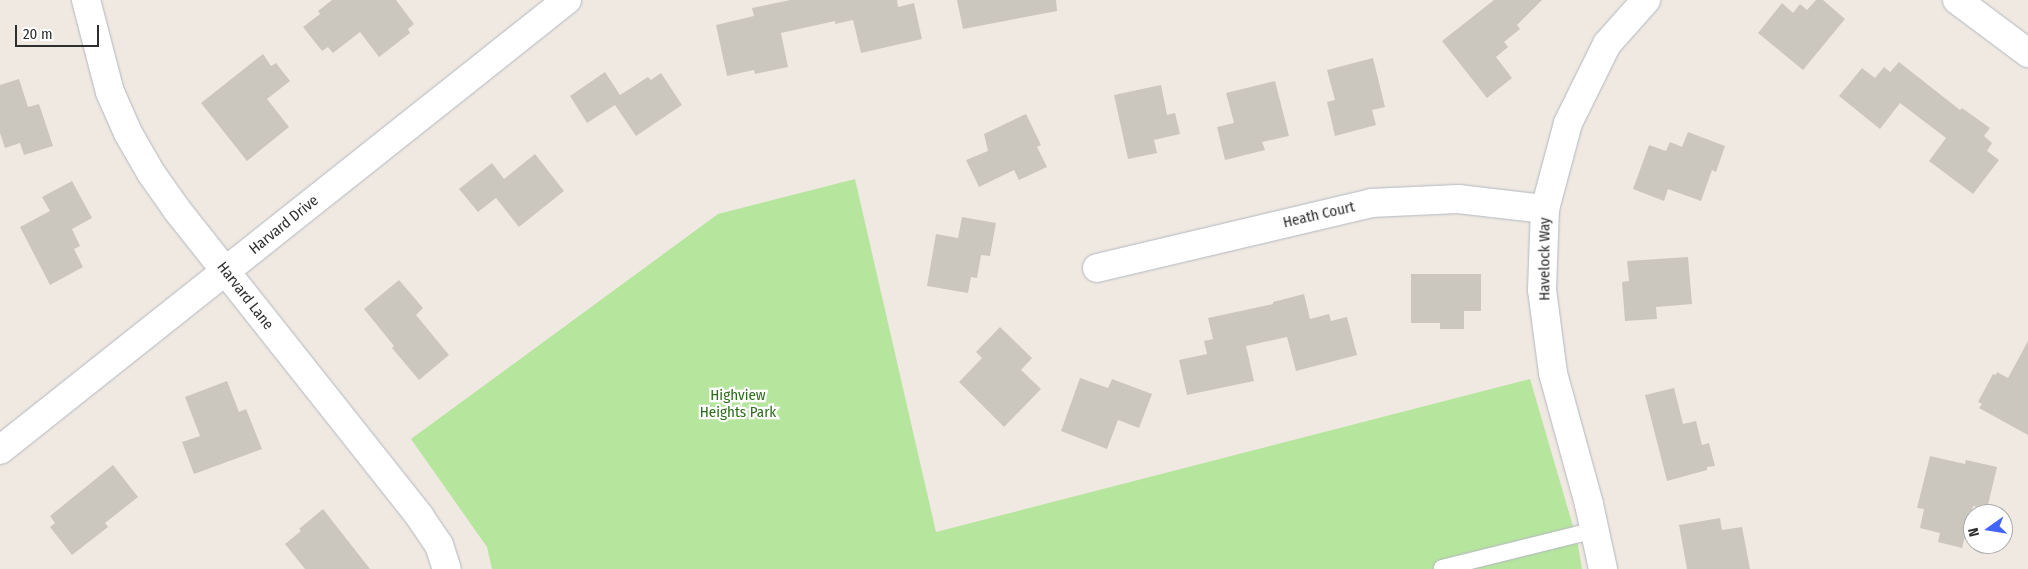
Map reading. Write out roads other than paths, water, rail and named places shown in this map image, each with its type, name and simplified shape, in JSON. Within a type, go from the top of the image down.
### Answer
[{"type":"street","name":"Harvard Lane","points":[[86,0],[110,92],[128,133],[151,173],[176,210],[420,517],[439,546],[447,569]]},
{"type":"street","name":"Harvard Drive","points":[[0,450],[567,0]]},
{"type":"street","name":"Havelock Way","points":[[1603,569],[1595,530],[1553,373],[1542,290],[1545,209],[1568,123],[1607,44],[1646,0]]},
{"type":"street","points":[[1957,0],[2028,53]]},
{"type":"street","name":"Heath Court","points":[[1096,268],[1372,203],[1458,199],[1545,209]]},
{"type":"lane","points":[[1442,568],[1595,530]]},
{"type":"park label","name":"Highview Heights Park","points":[[738,404]]}]
